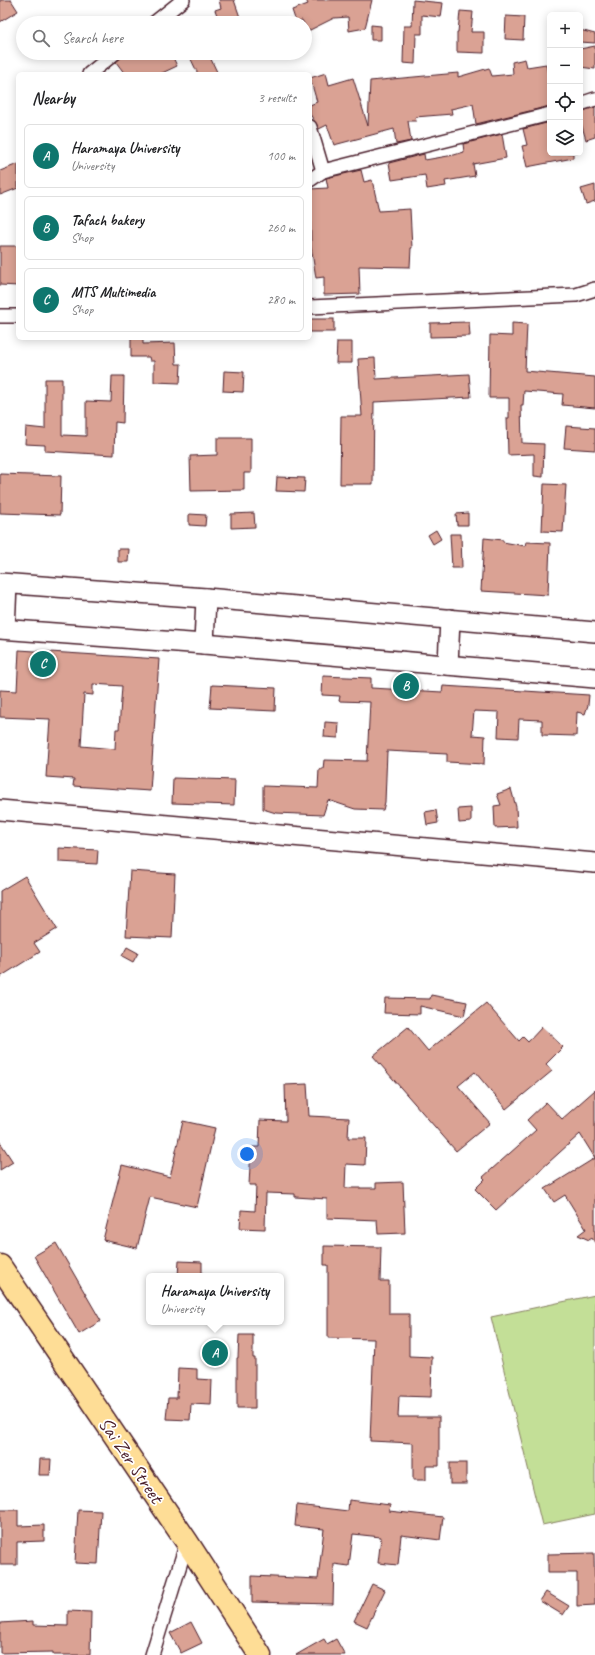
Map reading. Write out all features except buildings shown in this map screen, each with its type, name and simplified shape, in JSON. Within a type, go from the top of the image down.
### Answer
[{"type":"highway","name":"Sai Zer Street","points":[[0,1266],[187,1542],[260,1655]]},
{"type":"main road","points":[[595,632],[206,598],[4,583],[2,629],[204,644],[595,678]]},
{"type":"main road","points":[[204,644],[206,598]]},
{"type":"main road","points":[[448,665],[450,619]]},
{"type":"main road","points":[[0,810],[595,862]]},
{"type":"street","points":[[163,16],[183,0]]},
{"type":"street","points":[[92,72],[107,60]]},
{"type":"street","points":[[583,103],[595,98]]},
{"type":"street","points":[[312,179],[323,172],[547,115]]},
{"type":"street","points":[[312,134],[323,172]]},
{"type":"street","points":[[312,306],[576,295],[595,289]]},
{"type":"street","points":[[0,316],[16,316]]},
{"type":"street","points":[[152,1655],[187,1542]]},
{"type":"green space","points":[[595,1295],[595,1514],[542,1525],[491,1317]]},
{"type":"place","name":"MTS Multimedia","points":[[43,664]]},
{"type":"place","name":"Tafach bakery","points":[[406,686]]},
{"type":"place","name":"Haramaya University","points":[[215,1353]]}]
